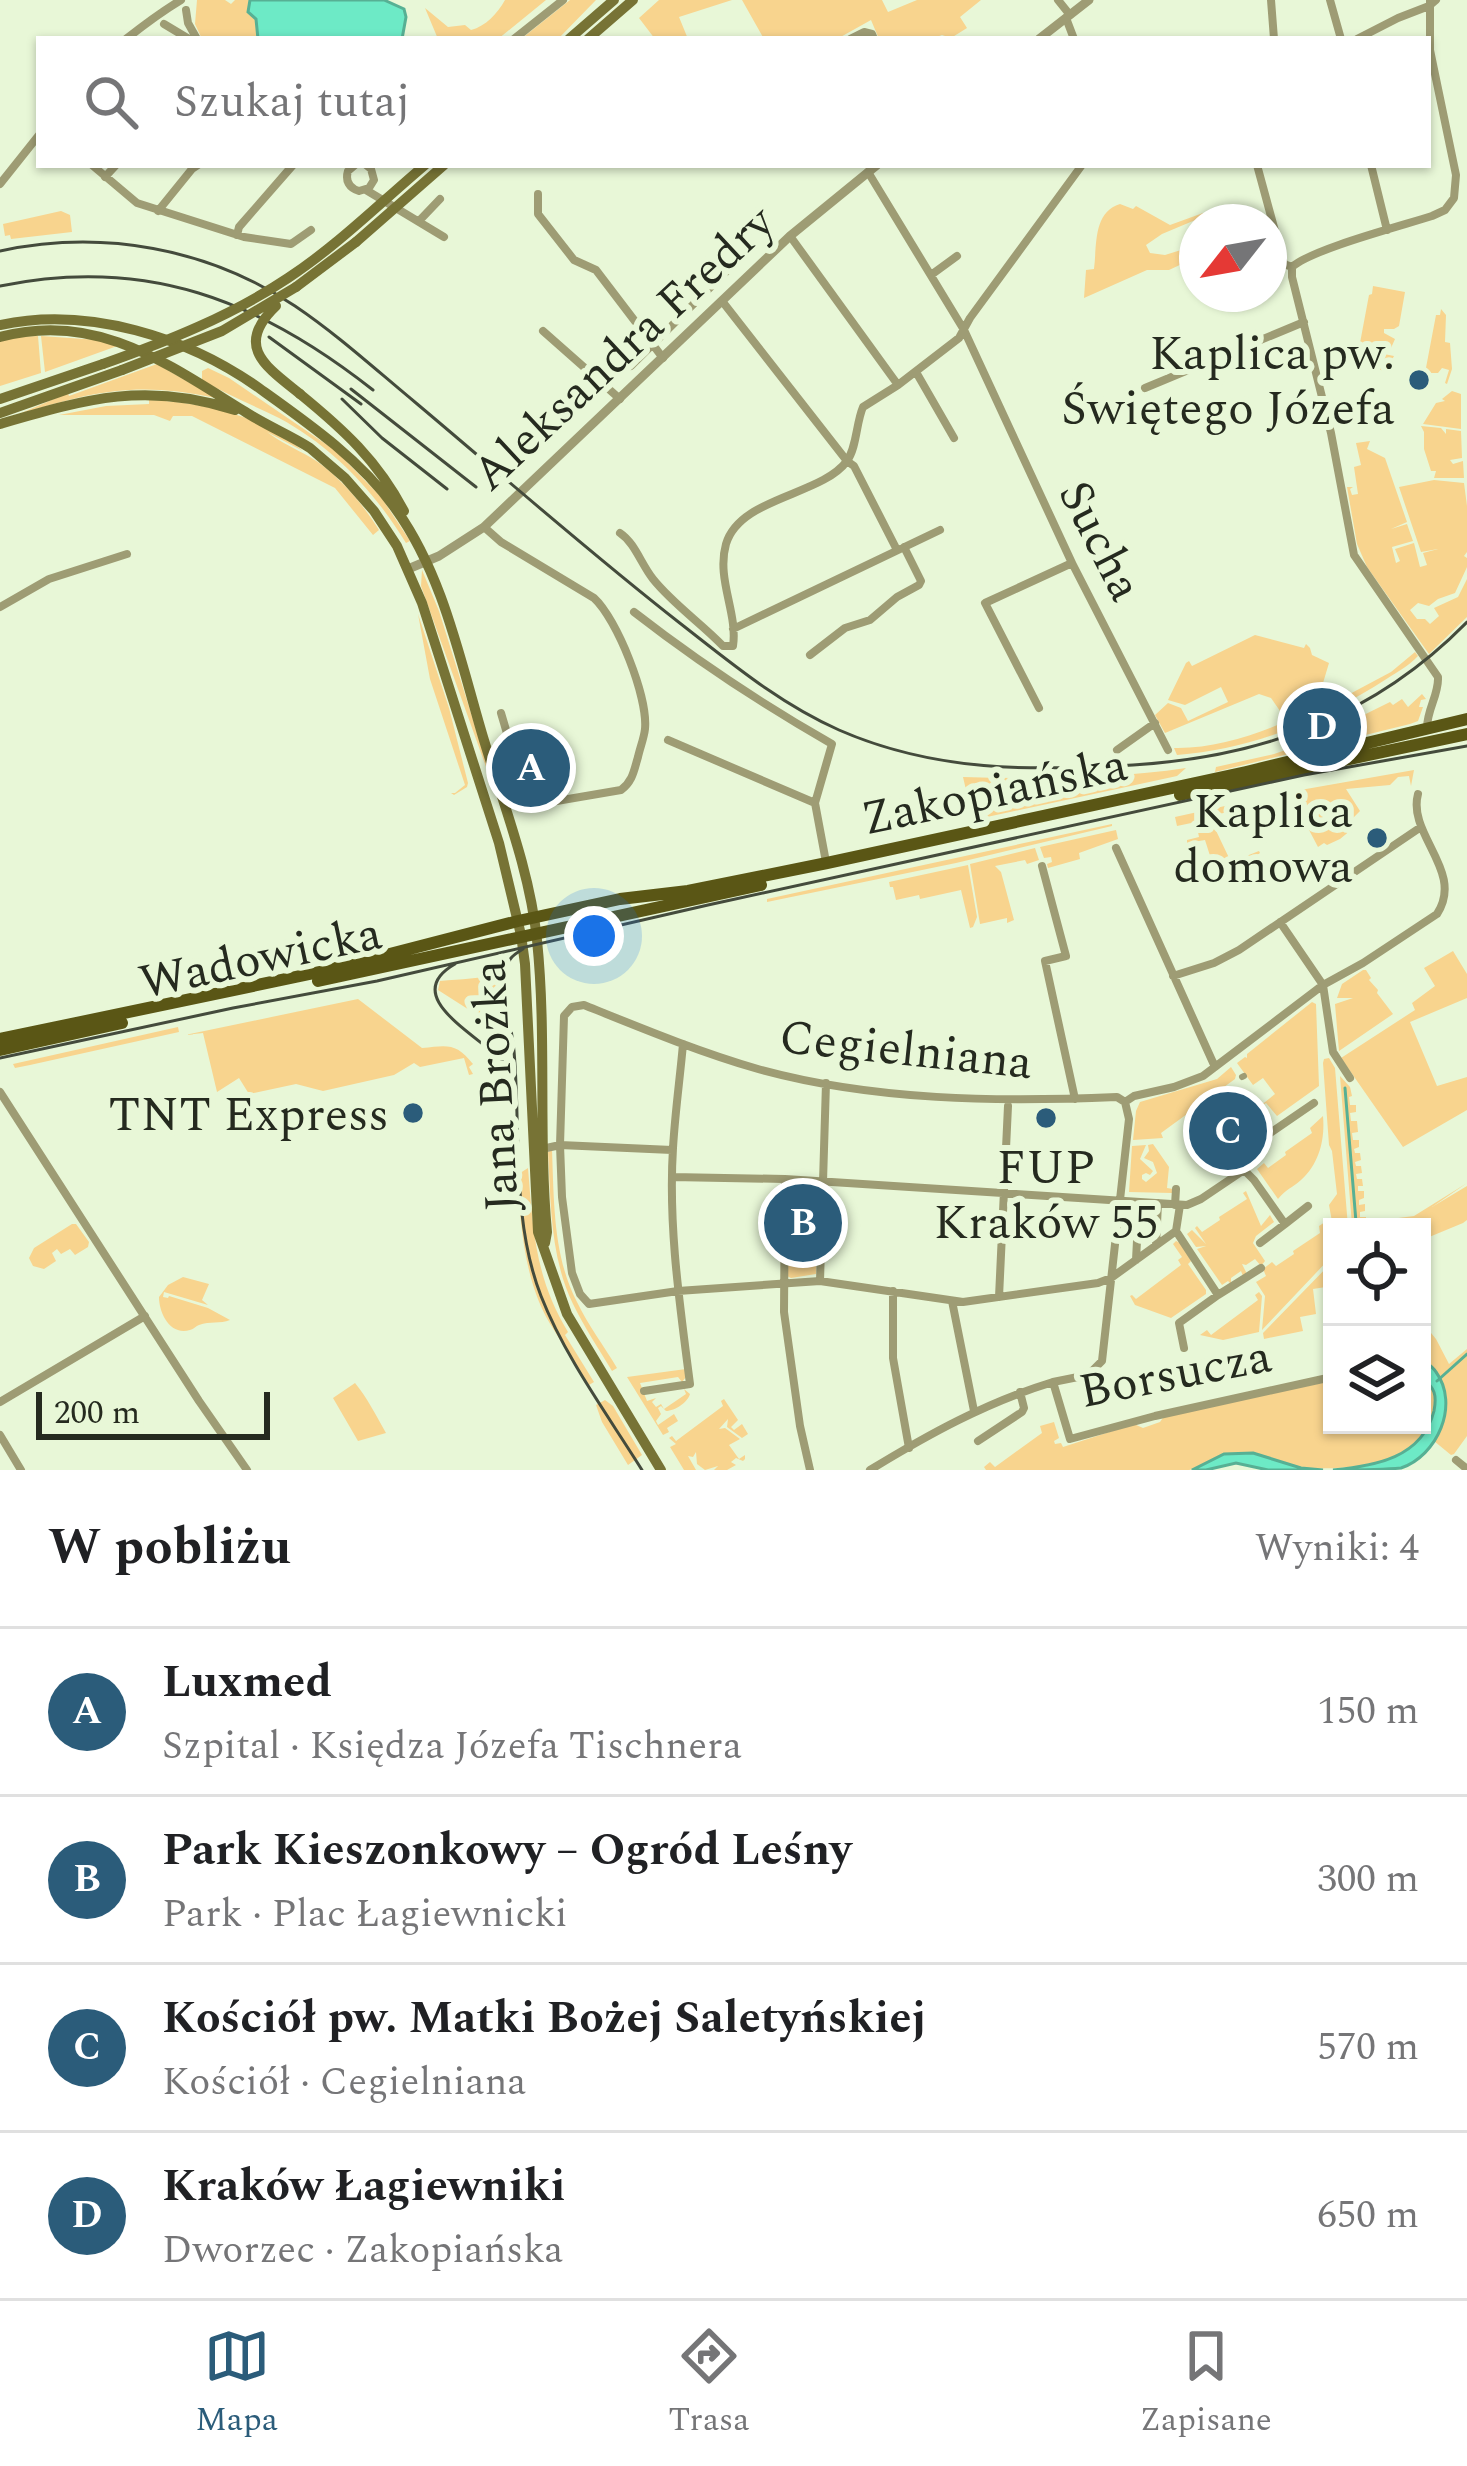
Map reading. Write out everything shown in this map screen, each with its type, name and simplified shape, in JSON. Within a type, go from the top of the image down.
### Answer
[{"type":"main road","points":[[572,36],[614,0]]},
{"type":"main road","points":[[591,36],[633,0]]},
{"type":"main road","points":[[0,395],[31,389],[193,330],[266,293],[324,252],[422,168]]},
{"type":"main road","points":[[0,413],[222,331],[296,287],[441,168]]},
{"type":"main road","points":[[296,287],[259,323],[258,355],[375,463],[407,516],[413,536]]},
{"type":"main road","points":[[0,325],[39,320],[117,326],[155,336],[224,365],[344,453],[385,495],[413,536]]},
{"type":"main road","points":[[0,337],[39,331],[110,338],[249,415]]},
{"type":"main road","points":[[198,384],[196,372],[202,363],[224,365]]},
{"type":"main road","points":[[0,424],[88,399],[132,394],[196,399],[249,415]]},
{"type":"main road","name":"Jana Brożka","points":[[249,415],[310,448],[345,478],[382,522],[422,603],[489,809],[519,928],[542,1149],[545,1247]]},
{"type":"main road","name":"Jana Brożka","points":[[413,536],[449,625],[508,818],[534,925],[538,1232],[567,1314],[661,1470]]},
{"type":"main road","name":"Zakopiańska","points":[[534,925],[620,898],[688,891],[826,863],[1467,719]]},
{"type":"main road","name":"Zakopiańska","points":[[534,925],[1467,734]]},
{"type":"main road","name":"Wadowicka","points":[[0,1040],[534,925]]},
{"type":"main road","name":"Wadowicka","points":[[0,1050],[519,928]]},
{"type":"street","points":[[518,36],[563,0]]},
{"type":"street","points":[[1058,0],[1073,36]]},
{"type":"street","points":[[1043,36],[1089,0]]},
{"type":"street","points":[[1271,0],[1274,36]]},
{"type":"street","points":[[1330,0],[1340,36]]},
{"type":"street","points":[[1363,36],[1432,2],[1431,36]]},
{"type":"street","points":[[164,19],[167,8],[184,4],[192,36]]},
{"type":"street","points":[[130,36],[164,19]]},
{"type":"street","points":[[164,19],[172,30],[188,36]]},
{"type":"street","points":[[179,30],[188,23]]},
{"type":"street","points":[[1292,267],[1300,260],[1432,216],[1454,198],[1456,176],[1431,55]]},
{"type":"street","points":[[0,184],[36,139]]},
{"type":"street","points":[[95,168],[137,203],[237,235],[291,244],[311,230]]},
{"type":"street","points":[[105,177],[113,168]]},
{"type":"street","points":[[158,211],[194,168]]},
{"type":"street","points":[[237,235],[290,168]]},
{"type":"street","points":[[341,168],[351,188],[389,202],[444,237]]},
{"type":"street","points":[[347,176],[353,168]]},
{"type":"street","points":[[620,533],[663,590],[730,648],[735,643],[734,629],[723,568],[732,532],[748,515],[818,481],[847,460],[863,407],[959,338],[1080,168]]},
{"type":"street","points":[[1258,168],[1284,264],[1292,267]]},
{"type":"street","points":[[1372,168],[1387,230]]},
{"type":"street","name":"Sucha","points":[[873,169],[964,330],[1072,563],[1168,750]]},
{"type":"street","name":"Aleksandra Fredry","points":[[408,569],[484,527],[790,236],[873,169]]},
{"type":"street","points":[[366,190],[373,171]]},
{"type":"street","points":[[373,171],[389,202]]},
{"type":"street","points":[[538,194],[538,214],[574,260],[596,270],[663,358]]},
{"type":"street","points":[[418,221],[440,199]]},
{"type":"street","points":[[790,236],[898,386]]},
{"type":"street","points":[[931,275],[957,258]]},
{"type":"street","points":[[632,366],[740,260]]},
{"type":"street","points":[[1292,267],[1354,555],[1438,677],[1427,728]]},
{"type":"street","points":[[722,301],[854,466],[921,581],[871,620],[845,628],[810,655]]},
{"type":"street","points":[[1145,388],[1304,322]]},
{"type":"street","points":[[544,331],[620,399]]},
{"type":"street","points":[[916,372],[954,438]]},
{"type":"street","points":[[484,527],[606,610],[632,669],[645,721],[629,784],[621,790],[530,802],[501,712]]},
{"type":"street","points":[[734,629],[940,530]]},
{"type":"street","points":[[0,607],[49,579],[127,554]]},
{"type":"street","points":[[1040,707],[985,603],[1072,563]]},
{"type":"street","points":[[634,612],[697,661],[832,744],[815,802],[826,863]]},
{"type":"street","points":[[1117,750],[1155,723]]},
{"type":"street","points":[[668,740],[815,802]]},
{"type":"street","points":[[1173,976],[1239,950],[1421,827],[1418,794]]},
{"type":"street","name":"Cegielniana","points":[[560,1088],[562,1022],[567,1012],[584,1005],[760,1069],[826,1083],[892,1093],[1008,1100],[1117,1097],[1125,1102],[1185,1083],[1215,1067],[1324,985],[1440,910],[1444,877],[1421,827]]},
{"type":"street","points":[[1116,848],[1215,1067]]},
{"type":"street","points":[[1042,866],[1066,956],[1045,961],[1076,1100]]},
{"type":"street","points":[[1280,922],[1324,985],[1331,1048],[1350,1078]]},
{"type":"street","points":[[644,1391],[690,1384],[678,1291],[672,1177],[683,1044]]},
{"type":"street","points":[[820,1281],[826,1083]]},
{"type":"street","points":[[535,1094],[560,1088]]},
{"type":"street","name":"Jana Brożka","points":[[560,1088],[568,1256],[580,1294],[589,1304],[678,1291]]},
{"type":"street","points":[[0,1092],[247,1470]]},
{"type":"street","points":[[1053,1382],[1088,1375],[1102,1361],[1129,1115],[1125,1102]]},
{"type":"street","points":[[1285,1224],[1239,1158],[1314,1103]]},
{"type":"street","points":[[999,1297],[1008,1106]]},
{"type":"street","points":[[560,1145],[673,1150]]},
{"type":"street","name":"Jana Brożka","points":[[542,1149],[560,1145]]},
{"type":"street","points":[[672,1177],[1189,1205],[1244,1170]]},
{"type":"street","points":[[785,1180],[784,1312],[810,1470]]},
{"type":"street","points":[[1176,1189],[1176,1231],[1218,1295]]},
{"type":"street","points":[[1136,1260],[1139,1202]]},
{"type":"street","points":[[1156,1247],[1158,1203]]},
{"type":"street","points":[[1259,1243],[1308,1206]]},
{"type":"street","points":[[678,1291],[820,1281],[952,1301],[999,1297],[1111,1278],[1176,1231]]},
{"type":"street","points":[[1184,1348],[1179,1322],[1261,1268]]},
{"type":"street","points":[[893,1291],[893,1358],[909,1448]]},
{"type":"street","points":[[952,1301],[974,1411]]},
{"type":"street","points":[[0,1402],[145,1316]]},
{"type":"street","name":"Borsucza","points":[[870,1470],[974,1411],[1053,1382],[1070,1439],[1323,1379]]},
{"type":"street","points":[[978,1441],[1022,1412],[1020,1392]]},
{"type":"street","points":[[0,1435],[21,1470]]},
{"type":"street","points":[[1456,1460],[1467,1469]]},
{"type":"shaded area","points":[[197,0],[231,4],[250,0],[258,36],[201,36],[195,24]]},
{"type":"shaded area","points":[[505,0],[546,0],[502,36],[437,36],[425,8],[448,27],[465,25],[471,30],[491,19]]},
{"type":"shaded area","points":[[570,0],[596,0],[561,36],[525,36]]},
{"type":"shaded area","points":[[659,0],[732,0],[679,17],[687,36],[653,36],[639,18]]},
{"type":"shaded area","points":[[742,0],[882,0],[888,12],[917,0],[981,0],[960,17],[967,28],[954,36],[878,36],[871,20],[842,36],[762,36]]},
{"type":"shaded area","points":[[1136,206],[1170,225],[1179,222],[1179,227],[1146,245],[1150,253],[1179,251],[1179,265],[1147,270],[1084,298],[1086,270],[1094,269],[1101,222],[1111,208]]},
{"type":"shaded area","points":[[61,211],[70,215],[72,232],[5,236],[3,224]]},
{"type":"shaded area","points":[[1373,286],[1405,292],[1399,326],[1384,329],[1395,339],[1391,348],[1360,343]]},
{"type":"shaded area","points":[[1441,309],[1446,315],[1445,342],[1450,343],[1452,369],[1447,384],[1449,370],[1425,373]]},
{"type":"shaded area","points":[[38,336],[41,373],[0,386],[0,341]]},
{"type":"shaded area","points":[[41,336],[99,340],[120,345],[45,372]]},
{"type":"shaded area","points":[[1337,349],[1394,356],[1386,371],[1321,359],[1320,352]]},
{"type":"shaded area","points":[[157,364],[216,398],[162,390],[116,391],[19,414],[68,393]]},
{"type":"shaded area","points":[[208,368],[336,451],[381,497],[410,541],[406,543],[366,488],[334,457],[279,418],[202,380],[202,371]]},
{"type":"shaded area","points":[[1452,391],[1461,394],[1461,429],[1423,424],[1436,403],[1445,401],[1442,399]]},
{"type":"shaded area","points":[[149,400],[211,408],[270,429],[303,451],[267,432],[340,480],[379,530],[373,535],[335,488],[192,416],[173,416],[170,421],[154,415],[59,415],[149,404]]},
{"type":"shaded area","points":[[1421,426],[1441,428],[1446,434],[1446,429],[1461,431],[1462,458],[1450,460],[1453,464],[1463,461],[1464,478],[1434,478],[1436,471],[1431,471]]},
{"type":"shaded area","points":[[1370,441],[1367,449],[1385,458],[1407,522],[1391,529],[1407,524],[1413,541],[1392,547],[1396,563],[1400,561],[1395,549],[1414,543],[1420,567],[1427,565],[1423,553],[1438,549],[1421,552],[1399,487],[1434,480],[1464,483],[1467,567],[1455,593],[1429,606],[1418,603],[1410,610],[1430,624],[1439,616],[1434,608],[1458,597],[1467,579],[1467,617],[1429,654],[1367,567],[1357,544],[1347,487],[1353,487],[1352,495],[1358,494],[1354,467],[1361,465],[1356,443]]},
{"type":"shaded area","points":[[422,570],[439,611],[499,803],[421,586]]},
{"type":"shaded area","points":[[418,614],[468,783],[454,795],[451,793],[465,785],[430,679]]},
{"type":"shaded area","points":[[1255,635],[1304,648],[1306,644],[1312,655],[1329,663],[1314,713],[1391,672],[1415,652],[1418,656],[1364,693],[1289,729],[1235,746],[1177,755],[1174,748],[1232,740],[1287,721],[1271,698],[1259,694],[1165,733],[1155,715],[1168,703],[1181,708],[1188,721],[1228,702],[1221,687],[1185,705],[1168,700],[1186,663],[1192,666]]},
{"type":"shaded area","points":[[1422,694],[1426,699],[1421,700],[1418,721],[1215,772],[1216,767],[1309,742],[1390,702],[1393,705],[1402,699],[1408,707]]},
{"type":"shaded area","points":[[1186,768],[1177,776],[973,820],[963,777],[1074,777]]},
{"type":"shaded area","points":[[1414,770],[1411,786],[1409,776],[1398,777],[1390,785],[1346,789],[1360,811],[1347,824],[1351,830],[1318,847],[1289,792]]},
{"type":"shaded area","points":[[1234,804],[1243,809],[1209,816],[1231,862],[1260,853],[1224,879],[1222,866],[1212,862],[1205,840],[1187,843],[1199,837],[1196,822],[1177,826],[1175,817]]},
{"type":"shaded area","points":[[1112,824],[956,863],[767,902],[767,899]]},
{"type":"shaded area","points":[[1116,830],[1118,839],[1079,853],[1080,859],[1048,868],[1051,857],[1044,858],[1040,847]]},
{"type":"shaded area","points":[[1035,848],[1039,860],[995,866],[1001,872],[1014,920],[980,924],[970,864]]},
{"type":"shaded area","points":[[968,865],[977,917],[970,928],[961,890],[896,900],[890,887],[889,882]]},
{"type":"shaded area","points":[[1453,951],[1467,974],[1467,998],[1410,1022],[1437,1086],[1467,1077],[1467,1110],[1403,1147],[1341,1058],[1415,1010],[1412,1003],[1435,986],[1424,968]]},
{"type":"shaded area","points":[[1363,970],[1393,1014],[1339,1051],[1335,1004],[1353,998],[1337,998],[1342,984]]},
{"type":"shaded area","points":[[498,973],[504,998],[488,1016],[474,1013],[438,990],[440,981]]},
{"type":"shaded area","points":[[358,999],[422,1048],[446,1046],[462,1052],[473,1064],[469,1067],[473,1074],[469,1075],[464,1058],[420,1067],[414,1063],[394,1075],[323,1091],[296,1084],[249,1094],[239,1078],[217,1092],[203,1033],[185,1035]]},
{"type":"shaded area","points":[[1312,1002],[1316,1004],[1319,1086],[1277,1116],[1266,1103],[1255,1110],[1275,1094],[1263,1078],[1253,1085],[1237,1063]]},
{"type":"shaded area","points":[[178,1027],[179,1032],[15,1068],[13,1064]]},
{"type":"shaded area","points":[[1329,1058],[1335,1068],[1347,1218],[1331,1218],[1329,1205],[1337,1194],[1324,1059]]},
{"type":"shaded area","points":[[1231,1067],[1235,1079],[1161,1133],[1163,1138],[1133,1140],[1140,1102],[1217,1079]]},
{"type":"shaded area","points":[[1340,1076],[1350,1087],[1350,1105],[1356,1105],[1356,1112],[1350,1113],[1351,1121],[1357,1121],[1353,1140],[1359,1140],[1354,1149],[1361,1160],[1355,1162],[1362,1173],[1356,1174],[1363,1186],[1358,1191],[1364,1191],[1359,1205],[1365,1204],[1360,1217],[1366,1218],[1351,1218]]},
{"type":"shaded area","points":[[1323,1116],[1322,1141],[1313,1166],[1278,1199],[1257,1169],[1264,1163],[1268,1168],[1286,1155],[1312,1133],[1310,1128]]},
{"type":"shaded area","points":[[1153,1144],[1169,1167],[1167,1188],[1172,1193],[1129,1192],[1132,1146],[1146,1145],[1140,1159],[1153,1171],[1142,1175],[1146,1182],[1157,1173],[1153,1162],[1144,1158],[1148,1145]]},
{"type":"shaded area","points":[[552,1150],[563,1266],[581,1311],[617,1368],[612,1371],[577,1313],[560,1268],[551,1210],[548,1152]]},
{"type":"shaded area","points":[[528,1168],[542,1272],[568,1332],[565,1335],[594,1382],[589,1385],[544,1313],[530,1275],[517,1175]]},
{"type":"shaded area","points":[[1467,1183],[1432,1207],[1467,1186],[1467,1220],[1431,1236],[1431,1218],[1398,1218],[1414,1216]]},
{"type":"shaded area","points":[[794,1186],[812,1187],[818,1193],[816,1274],[791,1278],[787,1276],[789,1191]]},
{"type":"shaded area","points":[[1246,1191],[1261,1226],[1270,1215],[1274,1222],[1253,1243],[1265,1261],[1261,1266],[1255,1259],[1242,1264],[1247,1274],[1241,1271],[1231,1278],[1231,1284],[1222,1285],[1197,1249],[1206,1246],[1196,1247],[1187,1234],[1192,1230],[1206,1244],[1195,1228],[1202,1232],[1220,1220],[1247,1199]]},
{"type":"shaded area","points":[[1323,1223],[1323,1266],[1262,1330],[1265,1296],[1256,1282],[1266,1276],[1263,1269],[1294,1254],[1320,1233]]},
{"type":"shaded area","points":[[72,1224],[89,1242],[88,1247],[75,1255],[70,1249],[61,1254],[57,1249],[52,1253],[56,1261],[44,1269],[33,1266],[29,1258],[34,1248]]},
{"type":"shaded area","points":[[1176,1241],[1182,1244],[1206,1294],[1171,1318],[1135,1305],[1130,1296],[1136,1299],[1181,1265]]},
{"type":"shaded area","points":[[1323,1271],[1323,1287],[1313,1289],[1316,1314],[1300,1317],[1303,1331],[1264,1339],[1263,1333]]},
{"type":"shaded area","points":[[183,1277],[209,1284],[202,1300],[208,1305],[164,1292],[163,1297],[208,1308],[230,1320],[183,1331],[171,1326],[159,1297],[168,1285]]},
{"type":"shaded area","points":[[1259,1292],[1259,1332],[1223,1340],[1200,1335],[1207,1330],[1211,1335],[1258,1300]]},
{"type":"shaded area","points":[[1431,1333],[1449,1364],[1467,1349],[1467,1436],[1451,1455],[1434,1441],[1445,1408],[1438,1378],[1431,1370]]},
{"type":"shaded area","points":[[686,1369],[682,1382],[678,1377],[640,1383],[647,1401],[656,1398],[652,1402],[656,1407],[661,1404],[664,1409],[658,1408],[658,1425],[674,1414],[678,1421],[663,1435],[627,1377]]},
{"type":"shaded area","points":[[355,1383],[386,1433],[358,1441],[333,1398]]},
{"type":"shaded area","points":[[1323,1383],[1323,1434],[1424,1434],[1396,1455],[1340,1468],[1304,1468],[1242,1454],[1226,1455],[1189,1470],[984,1467],[990,1462],[995,1467],[1042,1433],[1040,1426],[1054,1422],[1059,1438],[1055,1444],[1063,1447],[1134,1424],[1143,1428],[1165,1415]]},
{"type":"shaded area","points":[[684,1389],[690,1394],[677,1408],[664,1409],[686,1394]]},
{"type":"shaded area","points":[[724,1399],[738,1420],[731,1427],[734,1430],[742,1424],[748,1434],[742,1438],[727,1427],[728,1419],[719,1429],[740,1439],[729,1445],[739,1459],[745,1455],[745,1459],[743,1461],[736,1458],[731,1462],[736,1465],[727,1470],[714,1470],[718,1466],[705,1470],[697,1464],[696,1452],[688,1456],[696,1470],[684,1470],[670,1447],[676,1444],[669,1438],[676,1441],[723,1406]]},
{"type":"shaded area","points":[[605,1400],[642,1455],[628,1465],[602,1422],[596,1405]]},
{"type":"water","points":[[250,0],[384,0],[404,9],[406,17],[403,36],[258,36],[256,19],[248,12]]},
{"type":"water","points":[[1431,1367],[1443,1385],[1445,1414],[1434,1441],[1414,1462],[1401,1468],[1333,1470],[1395,1457],[1423,1434],[1431,1434]]},
{"type":"water","points":[[1253,1453],[1323,1470],[1268,1470],[1236,1463],[1192,1470],[1224,1454]]},
{"type":"waterway","points":[[1345,1088],[1356,1218]]},
{"type":"waterway","points":[[1437,1381],[1467,1354]]},
{"type":"tram line","points":[[0,1058],[377,981],[1304,775],[1467,746]]},
{"type":"tram line","points":[[523,949],[508,962],[505,986],[514,1051],[521,1206],[532,1267],[562,1341],[642,1470]]},
{"type":"tram line","points":[[455,964],[438,978],[435,993],[442,1008],[515,1077]]},
{"type":"railway","points":[[0,251],[77,242],[115,243],[190,257],[262,286],[342,341],[614,570],[757,682],[839,730],[911,754],[984,766],[1058,768],[1133,765],[1227,752],[1314,726],[1355,706],[1432,655],[1467,622]]},
{"type":"railway","points":[[0,286],[104,277],[198,293],[287,332],[373,390]]},
{"type":"railway","points":[[269,337],[361,404]]},
{"type":"railway","points":[[351,389],[476,487]]},
{"type":"railway","points":[[342,399],[447,489]]},
{"type":"place","name":"Kaplica pw. Świętego Józefa","points":[[1419,380]]},
{"type":"place","name":"Kraków Łagiewniki","points":[[1322,727]]},
{"type":"place","name":"Luxmed","points":[[531,768]]},
{"type":"place","name":"Kaplica domowa","points":[[1377,838]]},
{"type":"place","name":"TNT Express","points":[[413,1113]]},
{"type":"place","name":"FUP Kraków 55","points":[[1046,1118]]},
{"type":"place","name":"Kościół pw. Matki Bożej Saletyńskiej","points":[[1228,1131]]},
{"type":"place","name":"Park Kieszonkowy – Ogród Leśny","points":[[803,1223]]}]
